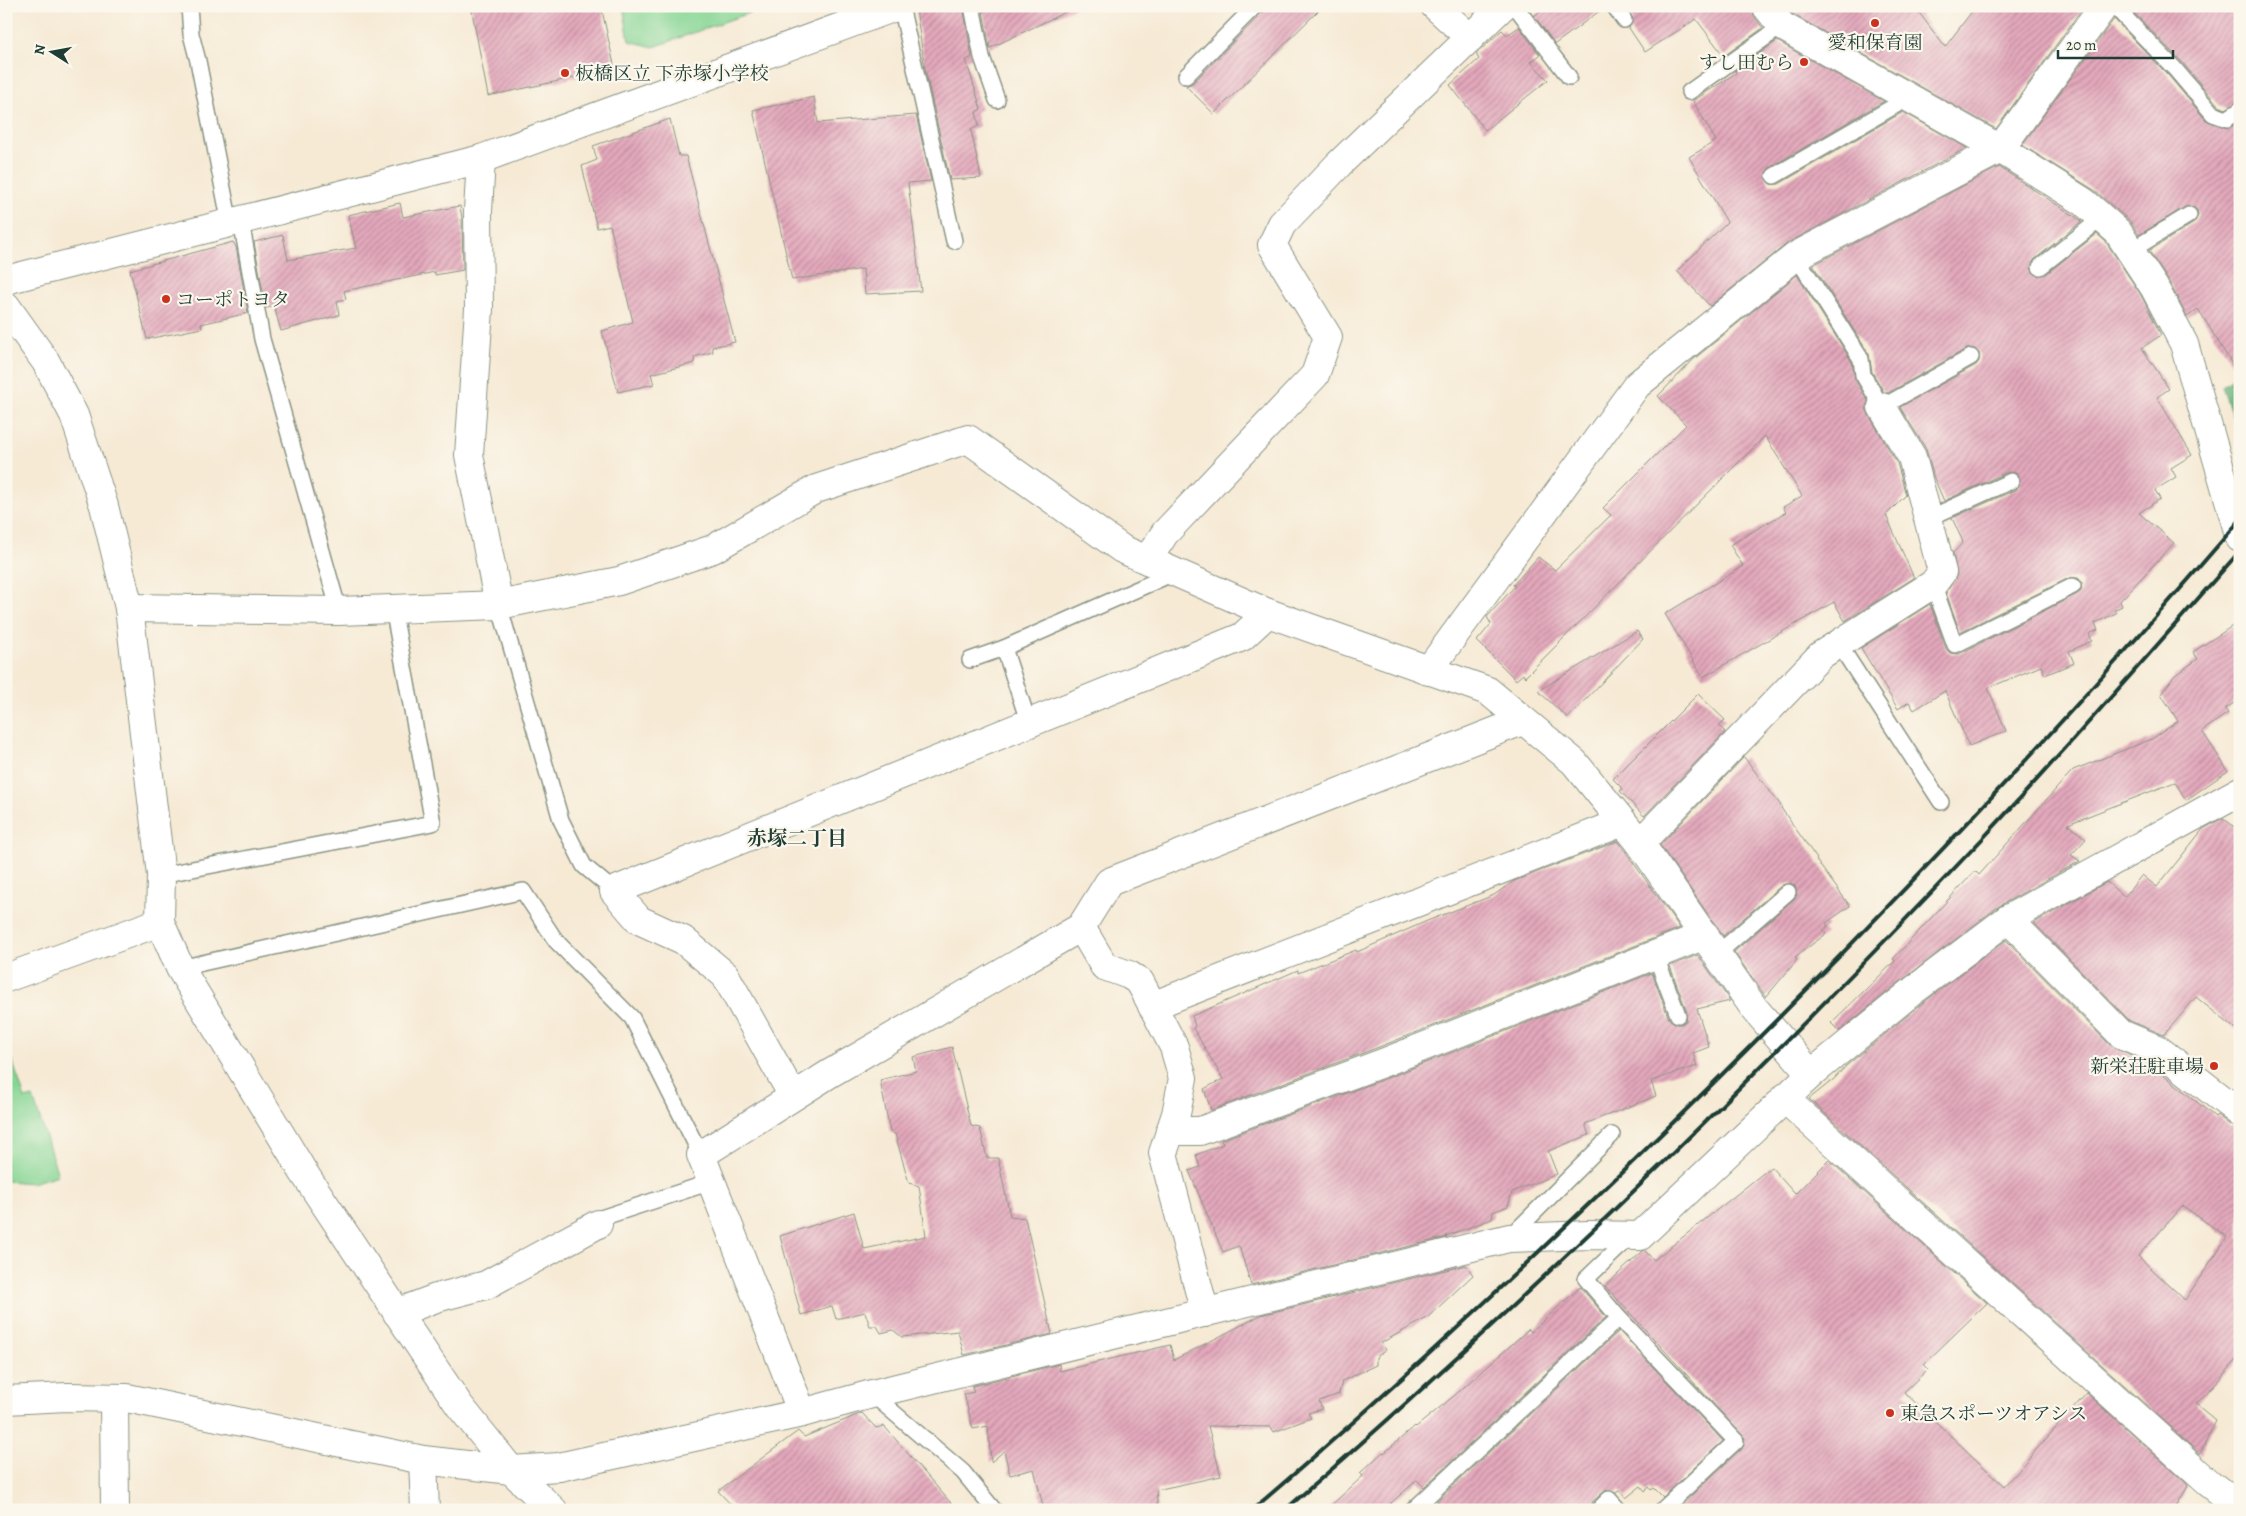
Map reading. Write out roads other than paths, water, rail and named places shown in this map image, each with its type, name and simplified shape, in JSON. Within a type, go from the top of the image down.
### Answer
[{"type":"street","points":[[6,280],[481,159],[899,6]]},
{"type":"street","points":[[1435,6],[1470,38]]},
{"type":"street","points":[[1147,560],[1165,533],[1315,375],[1328,338],[1272,245],[1282,224],[1340,164],[1503,6]]},
{"type":"street","points":[[1428,671],[1637,386],[1796,256],[2000,149],[2104,6]]},
{"type":"street","points":[[1774,16],[1868,76],[1910,97],[2000,149],[2084,202],[2118,232],[2154,287],[2184,344],[2240,538]]},
{"type":"street","points":[[481,159],[478,211],[479,309],[469,455],[499,605]]},
{"type":"street","points":[[6,306],[46,362],[74,415],[104,506],[129,608],[161,875],[160,922],[180,968],[304,1172],[459,1406],[512,1470],[553,1510]]},
{"type":"street","points":[[1640,843],[1821,655],[1838,642],[1933,584],[1942,572],[1912,457],[1882,407]]},
{"type":"street","points":[[129,608],[340,611],[499,605],[619,581],[713,549],[816,489],[968,440],[1122,549],[1268,613],[1488,691],[1574,762],[1640,843],[1754,1008],[1811,1074]]},
{"type":"street","points":[[793,1096],[725,974],[683,940],[638,920],[614,891],[1242,637],[1268,613]]},
{"type":"street","points":[[802,1413],[701,1155],[793,1096],[1081,927],[1109,882],[1522,721]]},
{"type":"street","points":[[6,1400],[67,1396],[127,1398],[423,1460],[512,1470],[559,1467],[802,1413],[872,1394],[1509,1238],[1589,1234],[1640,1236],[1811,1074],[1914,990],[2008,919],[2240,791]]},
{"type":"street","points":[[1152,1006],[1623,822]]},
{"type":"street","points":[[2008,919],[2121,1034],[2159,1050],[2240,1114]]},
{"type":"street","points":[[6,978],[160,922]]},
{"type":"street","points":[[1081,927],[1104,966],[1128,975],[1140,982],[1174,1047],[1182,1078],[1176,1114],[1163,1153],[1205,1313]]},
{"type":"street","points":[[1170,1131],[1200,1131],[1385,1062],[1655,954],[1711,945]]},
{"type":"street","points":[[1784,1098],[2209,1483],[2239,1508]]},
{"type":"street","points":[[397,1314],[436,1298],[486,1285],[598,1224]]},
{"type":"street","points":[[114,1398],[115,1510]]},
{"type":"street","points":[[423,1460],[425,1510]]},
{"type":"lane","points":[[189,6],[191,34],[262,339],[340,611]]},
{"type":"lane","points":[[899,6],[954,242]]},
{"type":"lane","points":[[972,6],[982,57],[997,100]]},
{"type":"lane","points":[[1186,76],[1255,6]]},
{"type":"lane","points":[[1515,6],[1569,77]]},
{"type":"lane","points":[[1614,6],[1624,20]]},
{"type":"lane","points":[[2114,6],[2175,69],[2213,114],[2227,118],[2240,110]]},
{"type":"lane","points":[[1689,92],[1774,16]]},
{"type":"lane","points":[[1774,176],[1910,97]]},
{"type":"lane","points":[[2130,251],[2189,216]]},
{"type":"lane","points":[[2040,267],[2102,218]]},
{"type":"lane","points":[[1796,256],[1861,359],[1863,375],[1882,407],[1971,357]]},
{"type":"lane","points":[[1929,518],[2011,481]]},
{"type":"lane","points":[[970,660],[1004,648],[1176,572]]},
{"type":"lane","points":[[1933,584],[1955,644],[2073,586]]},
{"type":"lane","points":[[499,605],[561,820],[584,866],[614,891]]},
{"type":"lane","points":[[161,875],[433,823],[393,608]]},
{"type":"lane","points":[[1838,642],[1941,802]]},
{"type":"lane","points":[[1004,648],[1029,724]]},
{"type":"lane","points":[[180,968],[523,891],[556,941],[632,1018],[701,1155]]},
{"type":"lane","points":[[1711,945],[1788,892]]},
{"type":"lane","points":[[1655,954],[1678,1015]]},
{"type":"lane","points":[[1509,1238],[1612,1135]]},
{"type":"lane","points":[[598,1224],[601,1218],[711,1182]]},
{"type":"lane","points":[[1630,1237],[1586,1279],[1618,1318],[1736,1441],[1662,1510]]},
{"type":"lane","points":[[1413,1510],[1618,1318]]},
{"type":"lane","points":[[872,1394],[963,1472],[994,1510]]},
{"type":"lane","points":[[1598,1510],[1609,1499],[1619,1510]]},
{"type":"railway","points":[[1252,1510],[1353,1423],[1550,1242],[1800,997],[2024,762],[2169,602],[2240,520]]},
{"type":"railway","points":[[1285,1510],[1467,1348],[1556,1265],[1644,1182],[1817,1010],[1986,835],[2240,551]]},
{"type":"place","name":"愛和保育園","points":[[1875,23]]},
{"type":"place","name":"すし田むら","points":[[1804,62]]},
{"type":"place","name":"板橋区立 下赤塚小学校","points":[[565,73]]},
{"type":"place","name":"コーポトヨタ","points":[[166,299]]},
{"type":"place","name":"新栄荘駐車場","points":[[2214,1066]]},
{"type":"place","name":"東急スポーツオアシス","points":[[1890,1413]]},
{"type":"district","name":"赤塚二丁目","points":[[797,838]]}]
